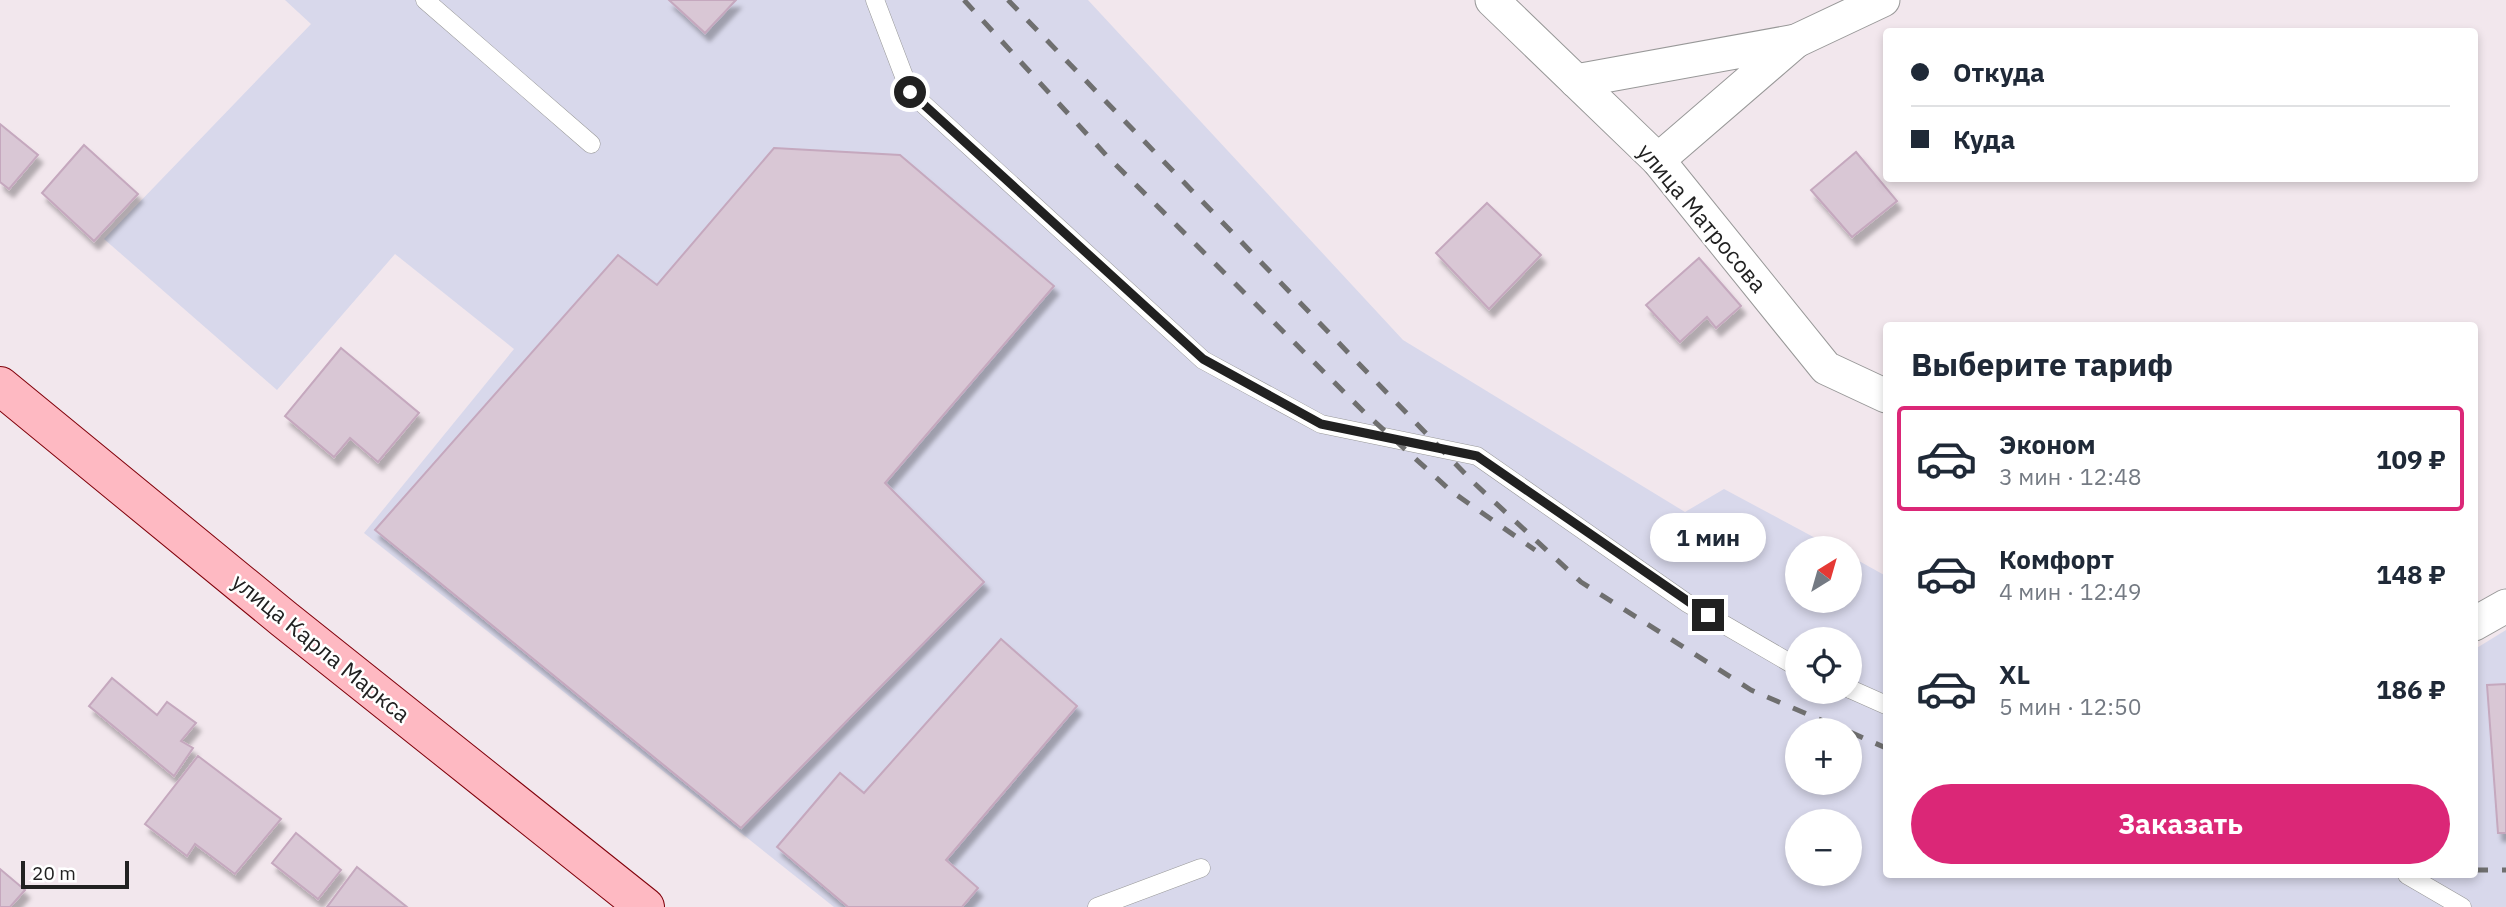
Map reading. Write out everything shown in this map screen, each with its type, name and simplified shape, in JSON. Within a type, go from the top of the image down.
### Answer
[{"type":"main road","name":"улица Карла Маркса","points":[[0,386],[284,619],[645,907]]},
{"type":"street","name":"улица Матросова","points":[[1492,0],[1658,160],[1826,368],[1883,395]]},
{"type":"street","points":[[1576,82],[1796,41],[1883,0]]},
{"type":"street","points":[[1658,160],[1796,41]]},
{"type":"street","points":[[2478,622],[2506,606]]},
{"type":"lane","points":[[425,0],[591,144]]},
{"type":"lane","points":[[875,0],[910,92],[1203,359],[1321,424],[1477,456],[1687,603],[1785,660]]},
{"type":"lane","points":[[1862,695],[1883,704]]},
{"type":"lane","points":[[1097,907],[1201,868]]},
{"type":"lane","points":[[2412,878],[2462,907]]},
{"type":"shaded area","points":[[285,0],[1088,0],[1403,340],[1685,512],[1724,489],[1812,536],[1785,536],[1785,613],[1862,613],[1862,563],[1883,574],[1883,878],[2478,878],[2478,647],[2506,630],[2506,907],[834,907],[364,533],[514,349],[395,254],[277,390],[104,239],[311,24]]},
{"type":"building","points":[[669,0],[736,0],[705,33]]},
{"type":"building","points":[[0,124],[38,155],[9,189],[0,182]]},
{"type":"building","points":[[84,145],[138,194],[94,241],[42,193]]},
{"type":"building","points":[[774,148],[900,155],[1054,286],[885,483],[984,582],[741,828],[375,530],[618,255],[657,285]]},
{"type":"building","points":[[1856,152],[1897,201],[1852,237],[1811,190]]},
{"type":"building","points":[[1487,203],[1541,255],[1489,309],[1436,253]]},
{"type":"building","points":[[1699,258],[1741,306],[1716,328],[1707,317],[1680,342],[1646,305]]},
{"type":"building","points":[[341,348],[419,413],[378,462],[350,438],[334,457],[285,416]]},
{"type":"building","points":[[1001,639],[1077,706],[946,860],[978,888],[962,907],[848,907],[777,847],[840,773],[864,793]]},
{"type":"building","points":[[112,678],[157,715],[167,702],[196,723],[181,741],[193,748],[174,776],[89,706]]},
{"type":"building","points":[[2506,684],[2506,833],[2498,833],[2487,685]]},
{"type":"building","points":[[198,756],[281,819],[235,874],[195,844],[187,856],[145,824]]},
{"type":"building","points":[[296,833],[341,870],[318,899],[272,863]]},
{"type":"building","points":[[357,867],[407,907],[327,907]]},
{"type":"building","points":[[0,869],[25,890],[10,907],[0,907]]},
{"type":"railway","points":[[964,0],[1106,155],[1364,412],[1451,491],[1535,550]]},
{"type":"railway","points":[[1008,0],[1473,482],[1581,582],[1751,690],[1816,718]]},
{"type":"railway","points":[[1862,737],[1883,747]]},
{"type":"railway","points":[[2478,870],[2506,870]]},
{"type":"route","points":[[910,92],[1203,359],[1321,424],[1477,456],[1708,615]]}]
